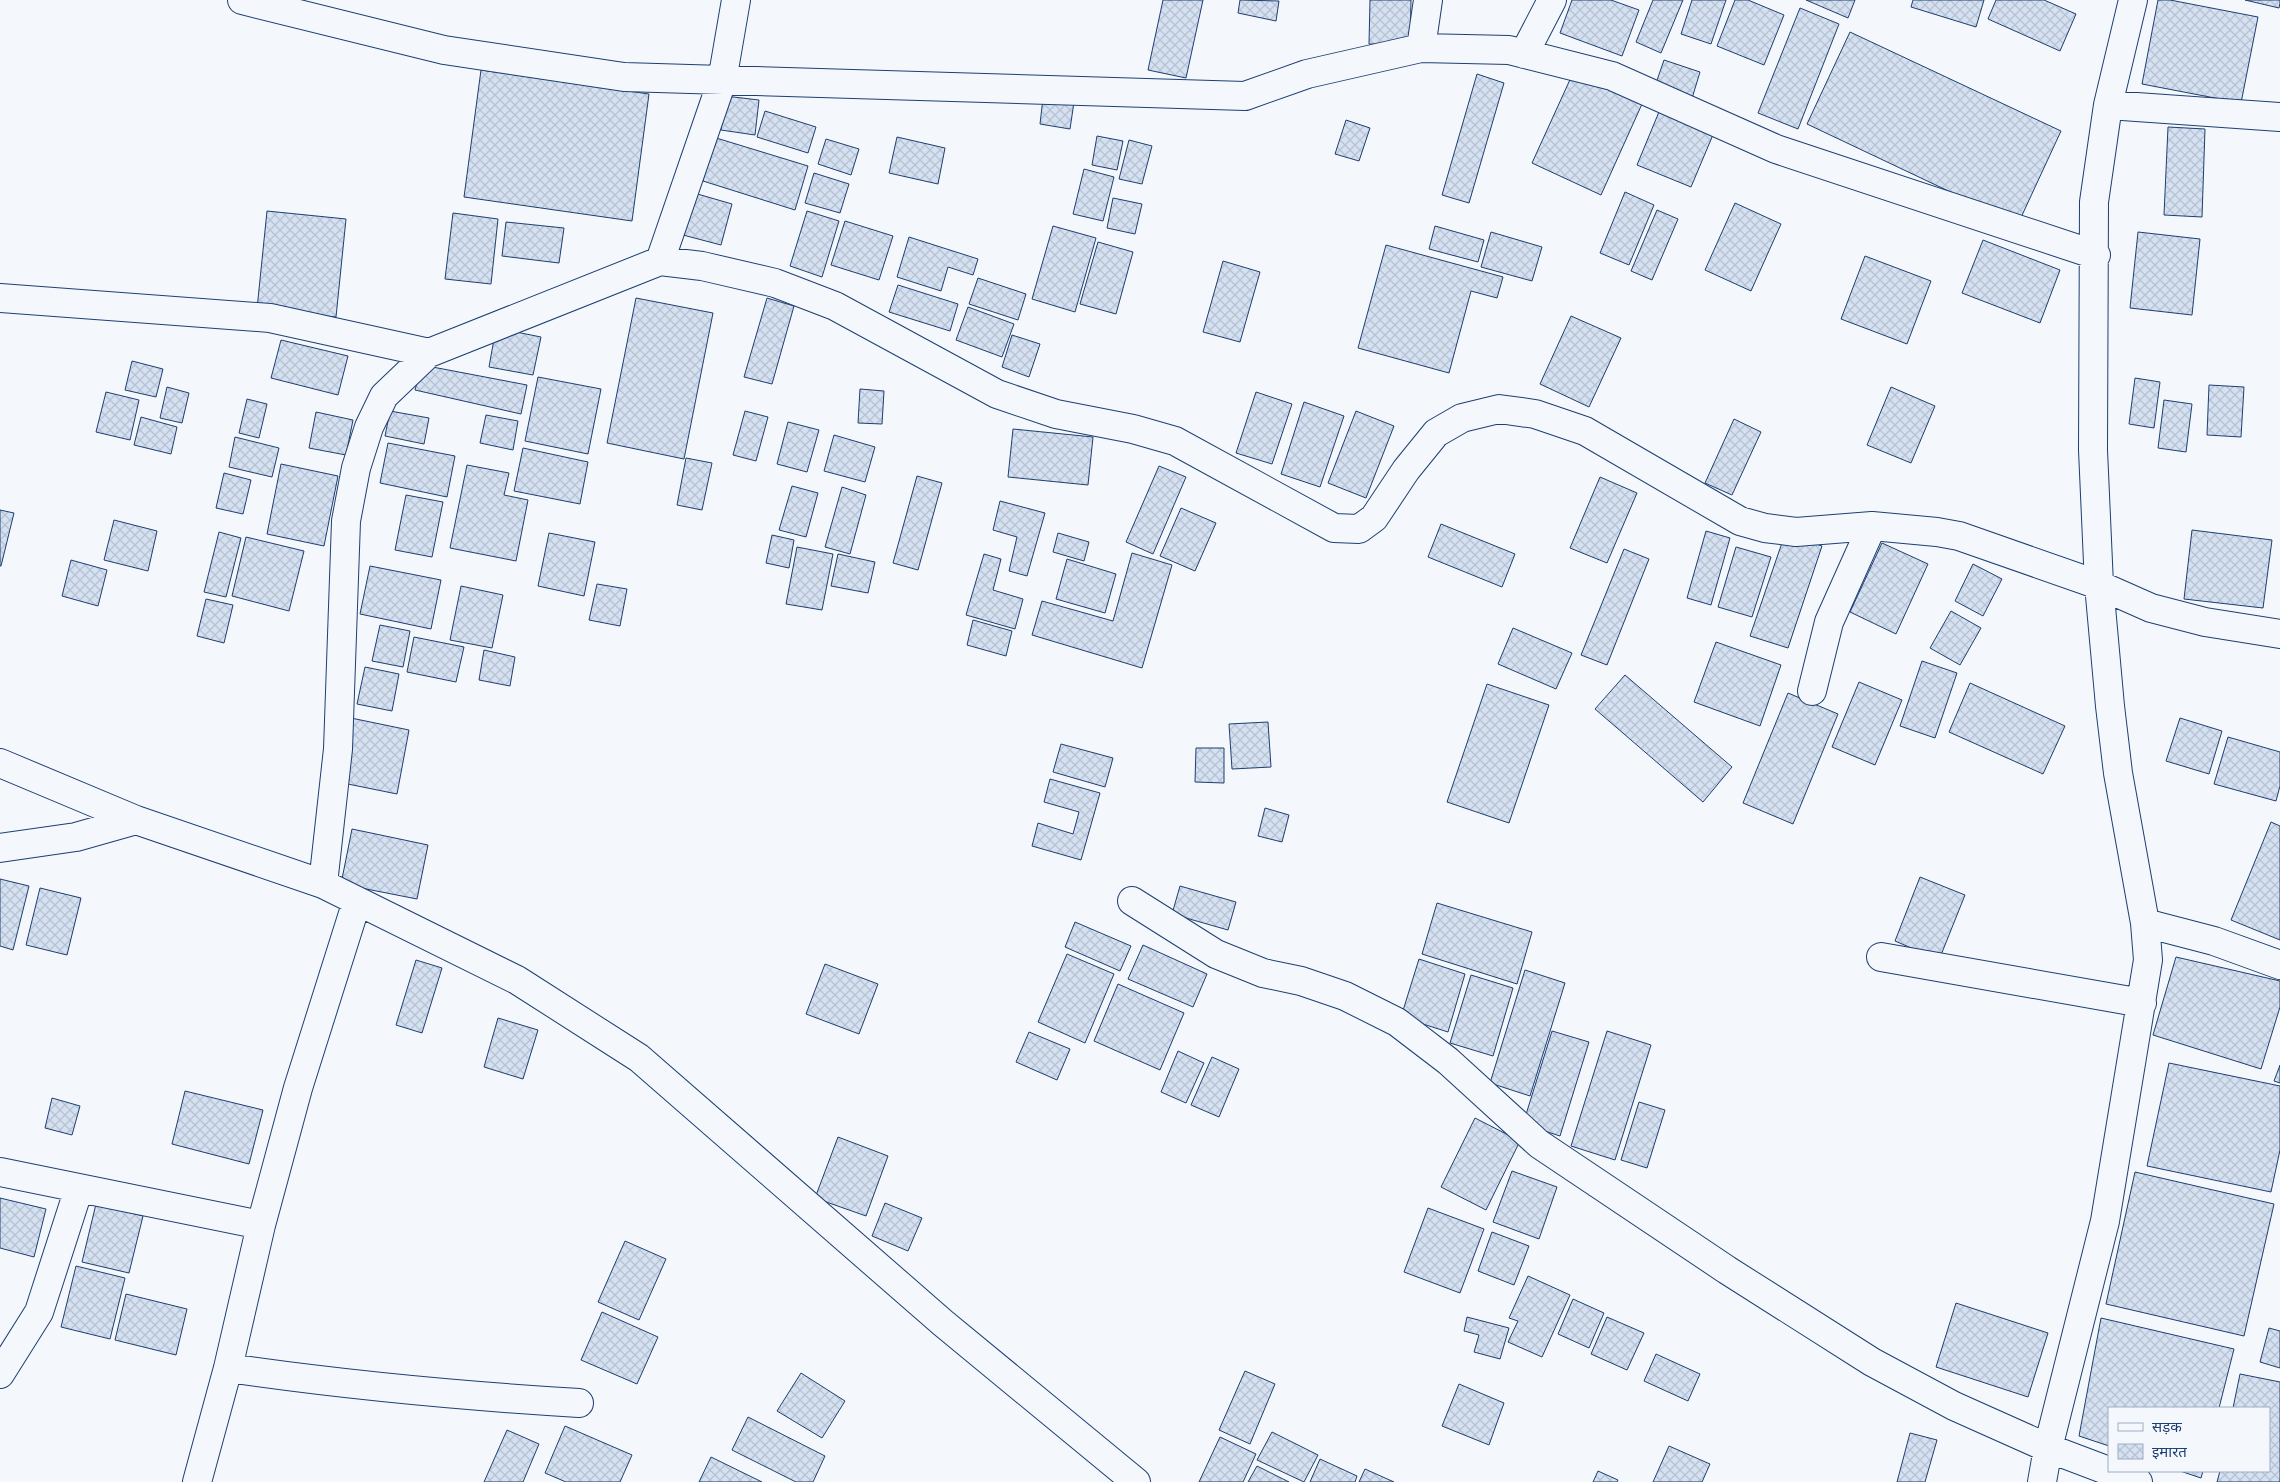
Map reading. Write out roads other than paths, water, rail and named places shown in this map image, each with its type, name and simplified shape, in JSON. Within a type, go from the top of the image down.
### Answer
[{"type":"street","points":[[245,0],[444,50],[624,77],[1245,96],[1307,74],[1421,48],[1509,50],[1612,76],[1776,149],[2096,255]]},
{"type":"street","points":[[660,261],[722,80],[736,0]]},
{"type":"street","points":[[1421,48],[1428,0]]},
{"type":"street","points":[[1524,54],[1552,0]]},
{"type":"street","points":[[2042,1482],[2048,1448],[2105,1221],[2148,960],[2145,923],[2118,773],[2099,585],[2093,450],[2096,255],[2094,202],[2108,104],[2133,0]]},
{"type":"street","points":[[2108,104],[2280,117]]},
{"type":"street","points":[[323,884],[338,749],[346,521],[356,468],[369,426],[384,396],[430,353],[660,261],[702,266],[775,282],[835,306],[997,394],[1056,414],[1133,429],[1175,442],[1334,528],[1359,529],[1374,518],[1406,470],[1436,433],[1462,418],[1499,409],[1535,414],[1586,431],[1740,521],[1765,528],[1796,532],[1872,526],[1959,536],[2099,585],[2151,608],[2206,622],[2280,634]]},
{"type":"street","points":[[0,298],[270,318],[430,353]]},
{"type":"street","points":[[1812,690],[1829,622],[1872,526]]},
{"type":"street","points":[[0,763],[136,820],[323,884],[517,980],[639,1058],[943,1323],[1136,1482]]},
{"type":"street","points":[[0,848],[76,837],[136,820]]},
{"type":"street","points":[[197,1482],[228,1368],[261,1225],[298,1088],[357,901]]},
{"type":"street","points":[[1132,901],[1216,954],[1262,973],[1301,981],[1345,996],[1397,1022],[1448,1061],[1539,1144],[1751,1286],[1872,1362],[1954,1406],[2048,1448],[2108,1471]]},
{"type":"street","points":[[2145,923],[2214,940],[2280,965]]},
{"type":"street","points":[[1881,956],[2142,1003]]},
{"type":"street","points":[[0,1172],[261,1225]]},
{"type":"street","points":[[0,1374],[39,1312],[79,1188]]},
{"type":"street","points":[[228,1368],[454,1395],[579,1403]]},
{"type":"street","points":[[2112,1472],[2138,1482]]}]
